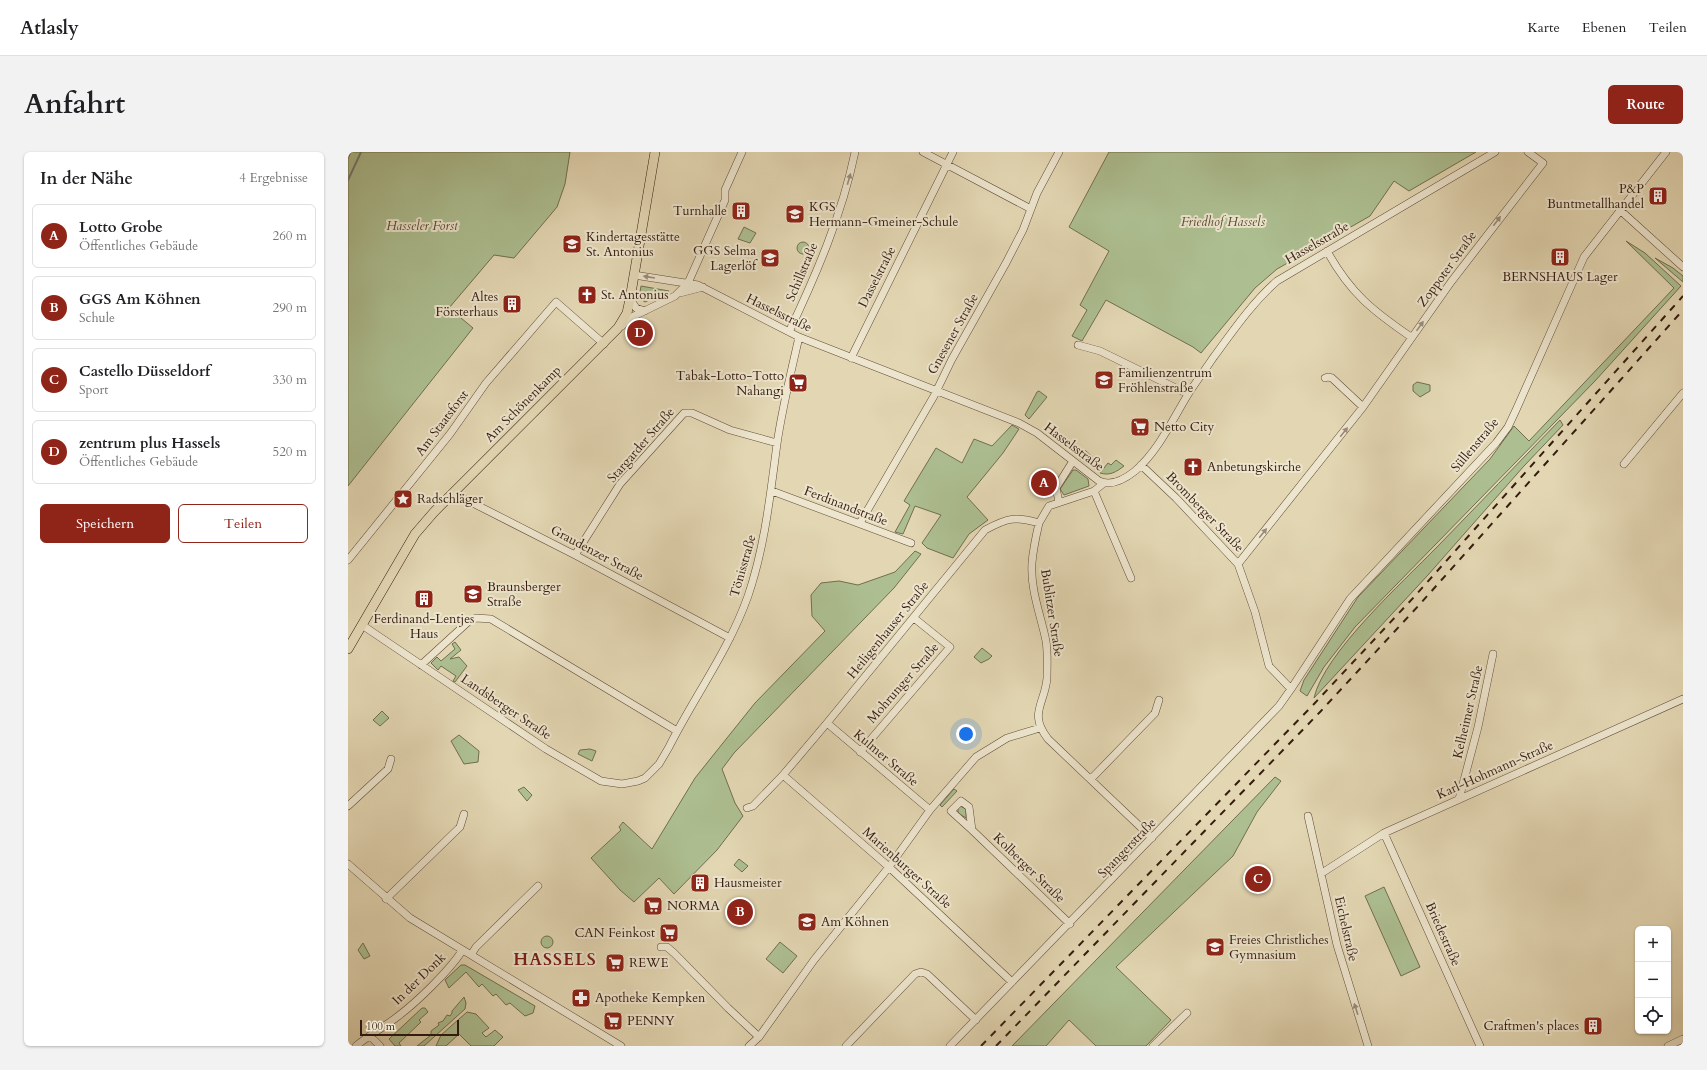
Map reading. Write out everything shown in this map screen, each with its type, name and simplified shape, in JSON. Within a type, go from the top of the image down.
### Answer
[{"type":"main road","name":"Am Schönenkamp","points":[[348,649],[417,531],[452,494],[604,344],[618,328],[626,313],[630,299],[656,152]]},
{"type":"street","points":[[678,293],[688,282],[725,200],[725,190],[742,152]]},
{"type":"street","name":"Schillstraße","points":[[789,332],[835,226],[855,152]]},
{"type":"street","points":[[923,152],[1031,209]]},
{"type":"street","name":"Dasselstraße","points":[[850,358],[953,152]]},
{"type":"street","name":"Gnesener Straße","points":[[860,523],[937,389],[1023,230],[1031,209],[1059,152]]},
{"type":"street","name":"Hasselsstraße","points":[[634,275],[688,282],[703,287],[799,337],[850,358],[937,389],[1024,425],[1104,483],[1118,481],[1130,475],[1141,465],[1166,431],[1188,394],[1226,339],[1266,290],[1277,280],[1495,152]]},
{"type":"street","name":"Zoppoter Straße","points":[[1238,564],[1363,408],[1411,337],[1506,209],[1543,163],[1528,152]]},
{"type":"street","name":"Süllenstraße","points":[[1292,689],[1350,599],[1483,457],[1508,427],[1584,257],[1666,152]]},
{"type":"street","points":[[1621,211],[1683,267]]},
{"type":"street","points":[[1327,251],[1343,278],[1355,293],[1384,318],[1411,337]]},
{"type":"street","points":[[677,281],[678,293]]},
{"type":"street","points":[[618,328],[630,318],[678,293],[703,287]]},
{"type":"street","points":[[630,299],[636,308],[646,311]]},
{"type":"street","name":"Am Staatsforst","points":[[348,560],[450,434],[486,383],[556,302],[604,344]]},
{"type":"street","name":"Tönisstraße","points":[[644,778],[659,764],[730,638],[747,598],[761,552],[772,491],[777,443],[799,337]]},
{"type":"street","points":[[1078,345],[1100,351],[1188,394]]},
{"type":"street","points":[[1325,378],[1332,378],[1363,408]]},
{"type":"street","points":[[1624,464],[1683,393]]},
{"type":"street","name":"Stargarder Straße","points":[[575,555],[620,484],[684,413],[692,413],[730,430],[777,443]]},
{"type":"street","points":[[1059,502],[1056,488],[1073,461]]},
{"type":"street","name":"Bromberger Straße","points":[[1141,465],[1176,498],[1238,564],[1255,612],[1269,666],[1292,689]]},
{"type":"street","points":[[1039,523],[1046,508],[1059,502],[1094,492],[1104,483]]},
{"type":"street","name":"Ferdinandstraße","points":[[772,491],[911,543]]},
{"type":"street","points":[[1094,492],[1131,578]]},
{"type":"street","name":"Graudenzer Straße","points":[[452,494],[459,496],[575,555],[730,638]]},
{"type":"street","name":"Heiligenhauser Straße","points":[[747,808],[753,806],[783,775],[985,530],[1007,520],[1016,518],[1039,523]]},
{"type":"street","name":"Bublitzer Straße","points":[[1039,523],[1032,563],[1034,587],[1046,643],[1048,662],[1046,682],[1038,708],[1040,728]]},
{"type":"street","points":[[421,665],[468,622],[476,618],[491,619],[677,731]]},
{"type":"street","name":"Mohrunger Straße","points":[[860,752],[950,647],[914,618]]},
{"type":"street","name":"Landsberger Straße","points":[[362,625],[546,750],[601,781],[622,784],[638,781],[644,778]]},
{"type":"street","name":"Kelheimer Straße","points":[[1459,799],[1478,727],[1493,654]]},
{"type":"street","name":"Spangerstraße","points":[[950,1046],[1070,924],[1279,706],[1292,689]]},
{"type":"street","name":"Karl-Hohmann-Straße","points":[[1322,873],[1384,833],[1683,699]]},
{"type":"street","points":[[1091,779],[1155,713],[1159,700]]},
{"type":"street","name":"Kulmer Straße","points":[[827,723],[930,810]]},
{"type":"street","points":[[749,1046],[759,1037],[814,960],[889,866],[930,810],[976,757],[1007,738],[1040,728],[1048,739],[1152,838]]},
{"type":"street","points":[[348,806],[388,769],[391,759]]},
{"type":"street","name":"Marienburger Straße","points":[[783,775],[889,866],[1012,982]]},
{"type":"street","points":[[386,899],[460,827],[464,814]]},
{"type":"street","name":"Eichelstraße","points":[[1308,816],[1322,873],[1336,946],[1368,1046]]},
{"type":"street","name":"Kolberger Straße","points":[[972,830],[1070,924]]},
{"type":"street","name":"Briedestraße","points":[[1384,833],[1480,1046]]},
{"type":"street","points":[[348,864],[386,899],[410,918],[462,951],[621,1046]]},
{"type":"street","points":[[471,955],[476,947],[538,886]]},
{"type":"street","points":[[661,947],[667,947],[674,953],[759,1037]]},
{"type":"street","name":"In der Donk","points":[[356,1046],[398,1016],[422,995],[462,951]]},
{"type":"street","points":[[846,1046],[915,974],[921,972],[927,974],[976,1020]]},
{"type":"street","points":[[1155,1045],[1187,1013]]},
{"type":"street","points":[[370,1036],[380,1046]]},
{"type":"street","points":[[756,1046],[759,1037]]},
{"type":"street","points":[[1668,1046],[1683,1040]]},
{"type":"green space","name":"Hasseler Forst","points":[[351,152],[570,152],[565,184],[557,207],[514,258],[494,255],[449,308],[473,328],[348,486],[348,159]]},
{"type":"green space","name":"Friedhof Hassels","points":[[1109,152],[1476,152],[1409,191],[1394,181],[1370,216],[1277,269],[1255,288],[1201,353],[1193,347],[1106,300],[1082,341],[1072,336],[1087,310],[1080,305],[1109,251],[1069,227]]},
{"type":"green space","points":[[744,227],[756,233],[750,243],[738,239]]},
{"type":"green space","points":[[1626,241],[1645,253],[1681,286],[1595,381],[1355,627],[1324,667],[1307,696],[1300,691],[1304,680],[1358,597],[1490,459],[1514,426],[1529,441],[1674,288]]},
{"type":"green space","points":[[803,242],[807,244],[809,248],[807,252],[803,254],[799,252],[797,248],[799,244]]},
{"type":"green space","points":[[1655,258],[1673,268],[1683,276],[1683,282]]},
{"type":"green space","points":[[641,286],[669,291],[645,302],[639,298]]},
{"type":"green space","points":[[1417,382],[1430,385],[1430,391],[1420,397],[1413,391],[1413,385]]},
{"type":"green space","points":[[1039,391],[1047,397],[1029,419],[1025,415],[1037,392]]},
{"type":"green space","points":[[1560,420],[1563,425],[1524,466],[1428,575],[1314,698],[1321,680],[1333,660],[1366,619]]},
{"type":"green space","points":[[1012,425],[1019,429],[1003,453],[967,497],[988,520],[969,534],[953,558],[927,548],[922,543],[941,515],[915,506],[903,534],[895,532],[910,505],[904,501],[936,448],[962,463],[974,439],[992,446]]},
{"type":"green space","points":[[1085,450],[1102,466],[1098,471],[1079,458]]},
{"type":"green space","points":[[1116,460],[1124,466],[1113,473],[1100,473],[1108,463],[1111,465]]},
{"type":"green space","points":[[1073,470],[1076,470],[1088,479],[1089,486],[1064,495],[1060,489]]},
{"type":"green space","points":[[915,551],[921,554],[894,588],[734,753],[722,769],[735,803],[743,816],[717,850],[674,894],[659,878],[634,902],[620,890],[591,858],[621,830],[619,827],[623,822],[652,849],[695,778],[755,703],[825,631],[812,616],[811,595],[821,583],[839,581],[858,585],[895,572]]},
{"type":"green space","points":[[455,642],[461,650],[450,659],[459,657],[467,666],[455,682],[453,681],[456,676],[441,666],[438,670],[431,663],[437,657],[441,661],[455,649],[452,644]]},
{"type":"green space","points":[[982,648],[992,656],[981,663],[974,657]]},
{"type":"green space","points":[[382,711],[389,718],[380,726],[373,720]]},
{"type":"green space","points":[[459,735],[479,751],[478,762],[464,764],[451,741]]},
{"type":"green space","points":[[590,749],[596,751],[592,761],[578,754],[580,750]]},
{"type":"green space","points":[[1275,777],[1281,781],[1257,812],[1233,856],[1116,967],[1171,1020],[1146,1046],[1096,1046],[1069,1020],[1046,1046],[1012,1046]]},
{"type":"green space","points":[[524,787],[532,795],[527,801],[518,790]]},
{"type":"green space","points":[[954,789],[957,791],[942,807],[940,805]]},
{"type":"green space","points":[[960,806],[966,809],[966,818],[958,813],[958,808]]},
{"type":"green space","points":[[739,859],[748,866],[742,872],[734,865]]},
{"type":"green space","points":[[1384,887],[1420,967],[1401,976],[1365,896]]},
{"type":"green space","points":[[547,936],[551,938],[553,942],[551,946],[547,948],[543,946],[541,942],[543,938]]},
{"type":"green space","points":[[780,942],[797,956],[783,973],[766,959]]},
{"type":"green space","points":[[363,943],[370,956],[364,959],[358,950]]},
{"type":"green space","points":[[461,965],[465,965],[535,1006],[533,1013],[525,1016],[510,1003],[506,1005],[496,994],[493,996],[482,984],[479,987],[466,972],[449,988],[445,980]]},
{"type":"green space","points":[[464,997],[466,1003],[465,1009],[424,1046],[417,1046],[431,1035],[431,1031],[439,1025],[438,1023],[443,1021],[447,1015],[450,1016],[452,1011]]},
{"type":"green space","points":[[422,1008],[425,1008],[428,1012],[419,1020],[421,1022],[399,1043],[401,1046],[395,1046],[389,1039]]},
{"type":"green space","points":[[467,1012],[476,1014],[489,1028],[482,1033],[486,1037],[495,1030],[503,1037],[494,1046],[471,1046],[459,1034],[446,1046],[436,1046],[441,1035]]},
{"type":"waterway","points":[[348,180],[361,152]]},
{"type":"railway","points":[[981,1046],[1313,705],[1414,597],[1683,296]]},
{"type":"railway","points":[[996,1046],[1320,712],[1420,604],[1683,310]]},
{"type":"place","name":"P&P Buntmetallhandel","points":[[1658,196]]},
{"type":"place","name":"Turnhalle","points":[[741,211]]},
{"type":"place","name":"KGS Hermann-Gmeiner-Schule","points":[[795,214]]},
{"type":"place","name":"Kindertagesstätte St. Antonius","points":[[572,244]]},
{"type":"place","name":"BERNSHAUS Lager","points":[[1560,257]]},
{"type":"place","name":"GGS Selma Lagerlöf","points":[[770,258]]},
{"type":"place","name":"St. Antonius","points":[[587,295]]},
{"type":"place","name":"Altes Försterhaus","points":[[512,304]]},
{"type":"place","name":"zentrum plus Hassels","points":[[640,333]]},
{"type":"place","name":"Familienzentrum Fröhlenstraße","points":[[1104,380]]},
{"type":"place","name":"Tabak-Lotto-Totto Nahangi","points":[[798,383]]},
{"type":"place","name":"Netto City","points":[[1140,427]]},
{"type":"place","name":"Anbetungskirche","points":[[1193,467]]},
{"type":"place","name":"Lotto Grobe","points":[[1044,483]]},
{"type":"place","name":"Radschläger","points":[[403,499]]},
{"type":"place","name":"Braunsberger Straße","points":[[473,594]]},
{"type":"place","name":"Ferdinand-Lentjes Haus","points":[[424,599]]},
{"type":"place","name":"Castello Düsseldorf","points":[[1258,879]]},
{"type":"place","name":"Hausmeister","points":[[700,883]]},
{"type":"place","name":"NORMA","points":[[653,906]]},
{"type":"place","name":"GGS Am Köhnen","points":[[740,912]]},
{"type":"place","name":"Am Köhnen","points":[[807,922]]},
{"type":"place","name":"CAN Feinkost","points":[[669,933]]},
{"type":"place","name":"Freies Christliches Gymnasium","points":[[1215,947]]},
{"type":"place","name":"REWE","points":[[615,963]]},
{"type":"place","name":"Apotheke Kempken","points":[[581,998]]},
{"type":"place","name":"PENNY","points":[[613,1021]]},
{"type":"place","name":"Craftmen's places","points":[[1593,1026]]},
{"type":"district","name":"HASSELS","points":[[555,959]]}]
